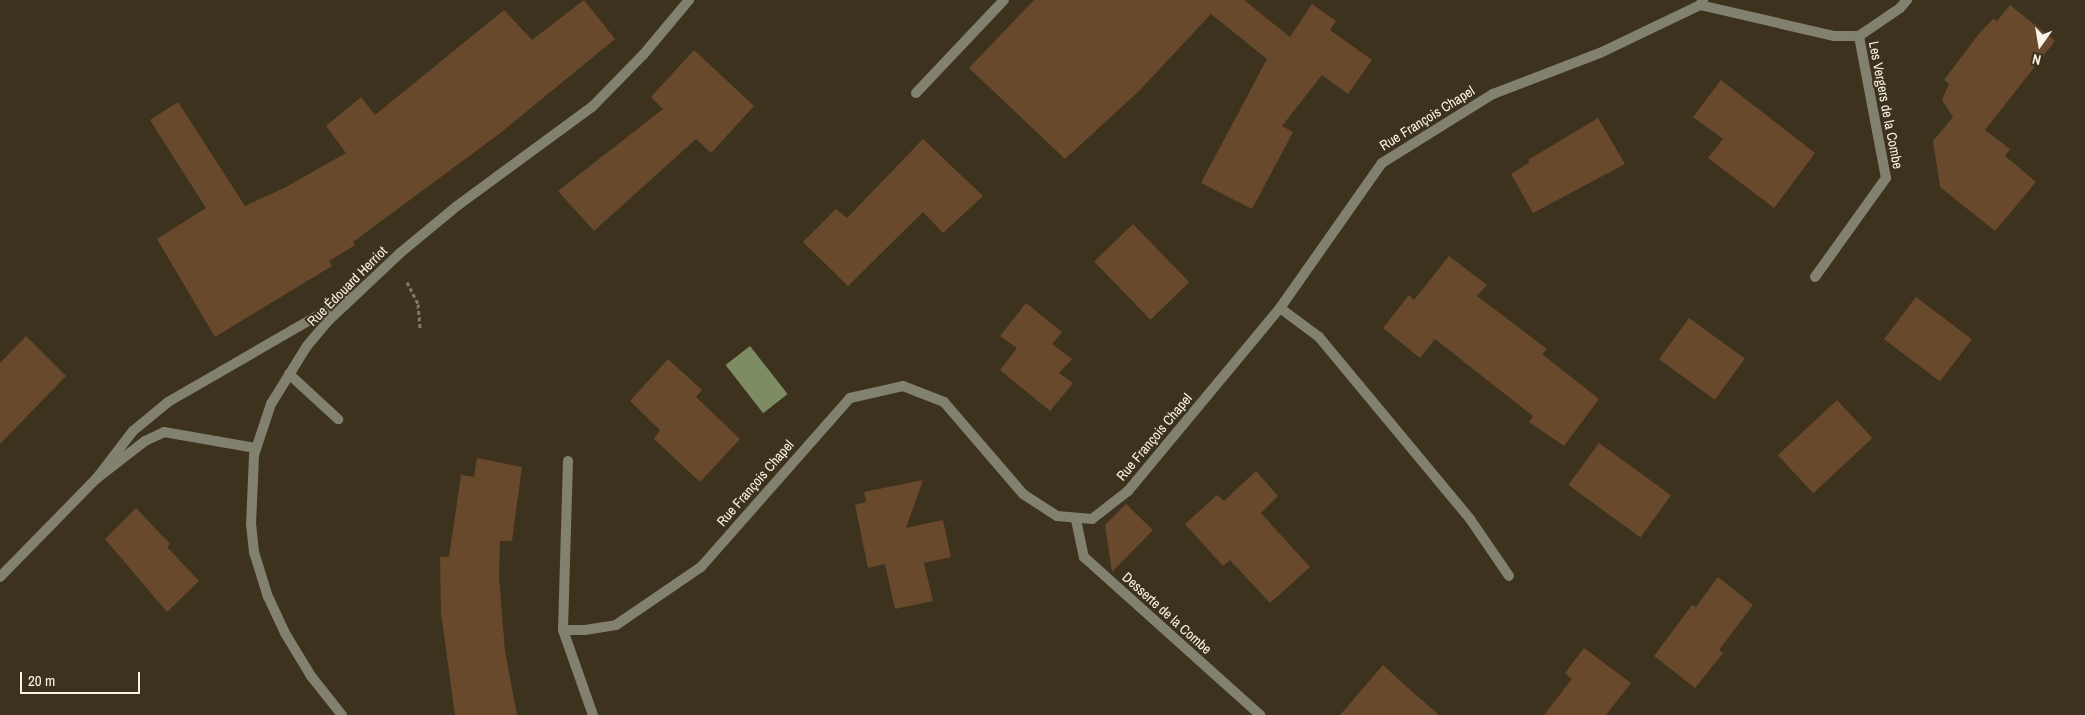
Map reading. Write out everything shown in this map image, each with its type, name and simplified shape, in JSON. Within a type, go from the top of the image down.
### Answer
[{"type":"street","name":"Rue Édouard Herriot","points":[[342,715],[311,676],[268,598],[254,552],[250,525],[256,448],[271,404],[289,374],[329,320],[457,206],[592,107],[643,55],[689,0]]},
{"type":"street","points":[[916,93],[1004,0]]},
{"type":"street","name":"Les Vergers de la Combe","points":[[1701,3],[1834,36],[1858,36],[1900,8],[1907,0]]},
{"type":"street","name":"Rue François Chapel","points":[[564,630],[585,630],[616,625],[701,567],[850,398],[903,386],[944,402],[1024,494],[1056,516],[1076,520],[1092,518],[1128,491],[1280,308],[1382,163],[1492,94],[1600,53],[1701,3]]},
{"type":"street","name":"Les Vergers de la Combe","points":[[1815,277],[1886,178],[1858,36]]},
{"type":"street","points":[[96,480],[133,431],[168,402],[355,295]]},
{"type":"street","points":[[1280,308],[1319,336],[1470,519],[1509,576]]},
{"type":"street","points":[[289,374],[338,419]]},
{"type":"street","points":[[0,577],[96,480],[145,441],[164,432],[256,448]]},
{"type":"street","points":[[568,461],[564,630],[593,715]]},
{"type":"street","name":"Desserte de la Combe","points":[[1076,520],[1084,557],[1260,715]]},
{"type":"path","points":[[408,286],[418,304],[420,329]]},
{"type":"shaded area","points":[[750,346],[788,394],[763,413],[726,365]]},
{"type":"building","points":[[584,0],[615,39],[499,134],[353,242],[355,245],[329,261],[332,266],[215,337],[157,239],[206,208],[150,120],[178,102],[245,206],[284,188],[346,153],[326,126],[361,97],[375,115],[504,10],[532,40]]},
{"type":"building","points":[[1034,0],[1244,0],[1290,37],[1312,4],[1336,21],[1330,30],[1372,60],[1348,94],[1322,75],[1282,126],[1293,132],[1252,209],[1201,183],[1267,59],[1211,14],[1139,91],[1065,159],[969,68]]},
{"type":"building","points":[[2010,5],[2055,41],[1985,130],[2010,149],[2005,156],[2036,182],[1995,231],[1940,187],[1933,141],[1953,117],[1942,100],[1949,84],[1944,80],[1978,35],[1993,19],[1997,21]]},
{"type":"building","points":[[694,50],[754,106],[711,153],[696,139],[594,231],[558,191],[663,109],[651,97]]},
{"type":"building","points":[[1721,80],[1815,153],[1774,208],[1708,158],[1723,139],[1693,117]]},
{"type":"building","points":[[1598,118],[1625,164],[1533,213],[1511,174],[1530,162],[1528,160]]},
{"type":"building","points":[[923,139],[983,196],[943,233],[923,212],[848,286],[803,242],[836,209],[847,218]]},
{"type":"building","points":[[1133,224],[1189,282],[1150,320],[1094,262]]},
{"type":"building","points":[[1449,256],[1487,285],[1477,296],[1547,349],[1542,354],[1599,399],[1564,446],[1529,422],[1533,416],[1435,339],[1420,358],[1383,328],[1409,295],[1414,300]]},
{"type":"building","points":[[1916,297],[1972,339],[1940,381],[1884,339]]},
{"type":"building","points":[[1026,303],[1062,332],[1052,344],[1072,359],[1059,373],[1073,383],[1050,411],[1000,370],[1017,348],[1000,336]]},
{"type":"building","points":[[1689,318],[1745,359],[1715,400],[1659,359]]},
{"type":"building","points":[[26,336],[66,376],[0,444],[0,363]]},
{"type":"building","points":[[668,359],[702,390],[696,397],[740,439],[700,482],[654,439],[660,430],[630,401]]},
{"type":"building","points":[[1837,400],[1872,438],[1813,493],[1778,455]]},
{"type":"building","points":[[1599,443],[1671,495],[1640,537],[1568,485]]},
{"type":"building","points":[[477,458],[522,467],[512,541],[500,541],[499,577],[505,651],[517,715],[455,715],[441,613],[440,557],[449,557],[461,475],[474,477]]},
{"type":"building","points":[[1256,471],[1278,496],[1261,513],[1310,567],[1270,603],[1230,560],[1223,566],[1185,524],[1217,495],[1224,501]]},
{"type":"building","points":[[923,480],[906,528],[943,520],[951,557],[924,563],[933,601],[895,609],[885,564],[868,568],[855,505],[866,502],[864,492]]},
{"type":"building","points":[[1126,504],[1153,530],[1112,572],[1105,525]]},
{"type":"building","points":[[136,508],[170,544],[167,547],[199,581],[167,612],[105,539]]},
{"type":"building","points":[[1718,577],[1753,605],[1719,650],[1723,653],[1695,688],[1654,656],[1692,605],[1696,607]]},
{"type":"building","points":[[1584,648],[1631,683],[1606,715],[1544,715],[1572,679],[1565,673]]},
{"type":"building","points":[[1383,665],[1408,688],[1439,715],[1340,715]]}]
